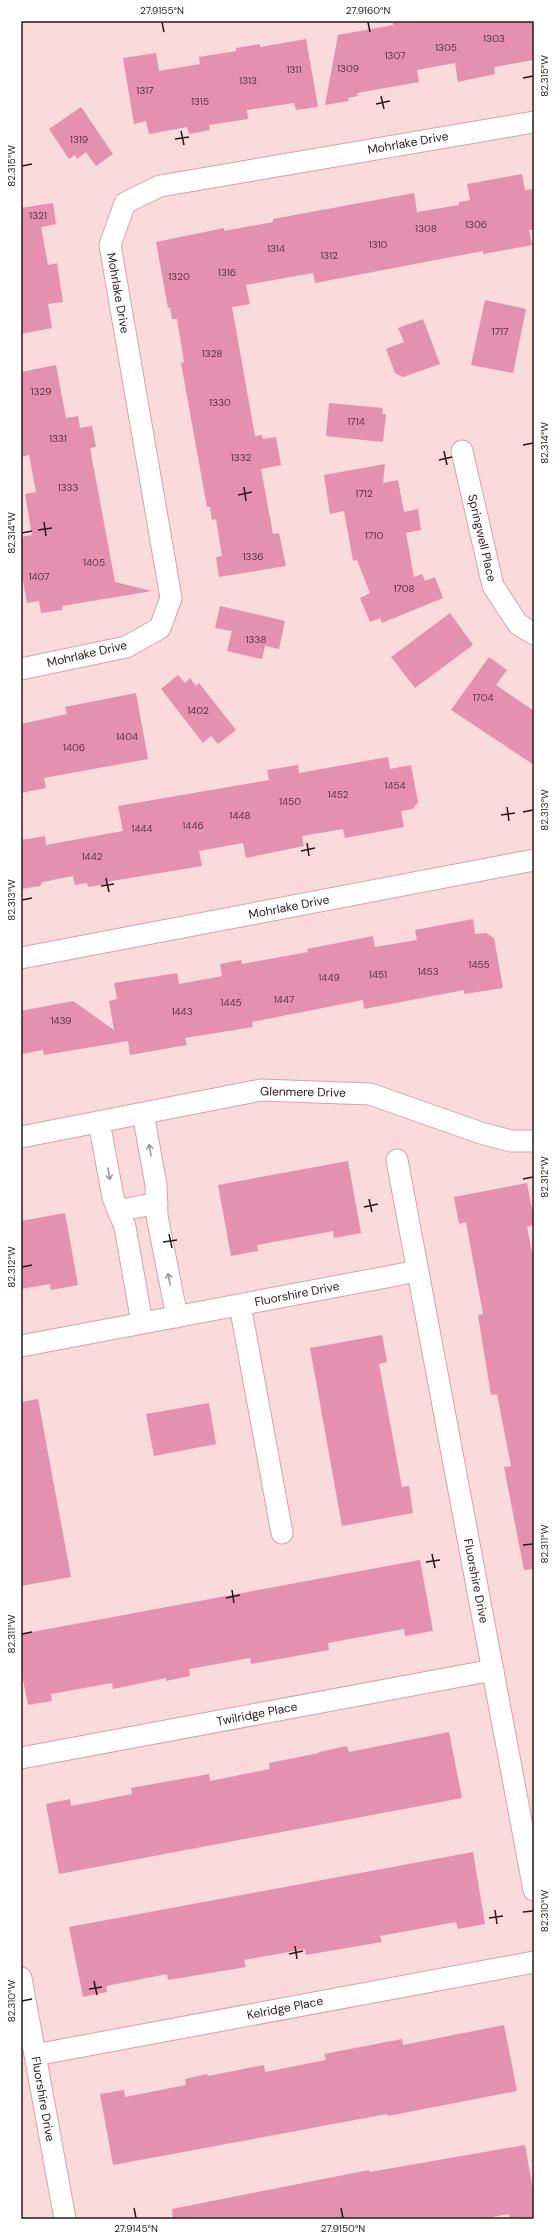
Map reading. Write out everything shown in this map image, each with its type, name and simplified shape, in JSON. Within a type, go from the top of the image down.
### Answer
[{"type":"street","name":"Mohrlake Drive","points":[[21,669],[126,647],[160,628],[171,598],[110,245],[125,203],[160,186],[534,122]]},
{"type":"street","name":"Springwell Place","points":[[462,451],[493,586],[518,624],[534,634]]},
{"type":"street","name":"Mohrlake Drive","points":[[21,958],[534,860]]},
{"type":"street","name":"Glenmere Drive","points":[[21,1136],[261,1090],[370,1094],[481,1133],[511,1141],[534,1141]]},
{"type":"street","points":[[143,1113],[156,1185],[157,1216],[177,1317]]},
{"type":"street","points":[[99,1122],[113,1196],[125,1227],[142,1323]]},
{"type":"street","name":"Fluorshire Drive","points":[[397,1160],[534,1890]]},
{"type":"street","points":[[118,1211],[157,1203]]},
{"type":"street","name":"Fluorshire Drive","points":[[21,1346],[418,1272]]},
{"type":"street","points":[[240,1305],[282,1533]]},
{"type":"street","name":"Twilridge Place","points":[[21,1758],[493,1670]]},
{"type":"street","name":"Kelridge Place","points":[[35,2055],[534,1962]]},
{"type":"street","name":"Fluorshire Drive","points":[[21,1978],[65,2219]]},
{"type":"building","points":[[392,21],[534,21],[534,60],[494,67],[495,74],[458,82],[455,63],[417,70],[419,82],[357,93],[358,96],[348,98],[349,101],[325,105],[338,35],[393,25]]},
{"type":"building","points":[[306,39],[318,107],[296,110],[294,103],[247,110],[248,119],[209,125],[210,130],[189,134],[187,127],[149,134],[146,121],[134,124],[123,58],[156,53],[159,71],[200,64],[199,57],[236,51],[236,48],[260,44],[260,47]]},
{"type":"building","points":[[81,107],[113,154],[96,166],[86,152],[77,159],[75,155],[69,159],[49,129]]},
{"type":"building","points":[[522,174],[525,190],[534,189],[534,230],[529,230],[532,245],[483,254],[483,251],[315,283],[313,273],[246,285],[250,304],[232,307],[255,436],[262,435],[263,439],[276,437],[281,465],[261,469],[273,534],[279,533],[286,566],[219,577],[216,557],[222,556],[216,519],[212,520],[210,507],[207,507],[181,363],[184,362],[177,319],[172,319],[170,307],[168,308],[156,242],[224,228],[224,231],[273,222],[273,219],[414,193],[417,212],[459,205],[459,202],[470,200],[467,184]]},
{"type":"building","points":[[53,203],[56,224],[41,227],[48,265],[57,263],[63,302],[48,304],[52,328],[21,334],[21,208]]},
{"type":"building","points":[[485,300],[526,309],[513,373],[471,365]]},
{"type":"building","points":[[423,319],[440,364],[403,377],[395,373],[386,349],[404,342],[398,328]]},
{"type":"building","points":[[56,365],[66,418],[78,416],[80,428],[92,426],[96,447],[90,448],[115,582],[152,591],[62,606],[62,610],[41,613],[39,601],[27,603],[21,570],[21,537],[32,535],[25,494],[36,492],[29,455],[21,457],[21,372]]},
{"type":"building","points":[[329,403],[383,408],[382,414],[386,414],[383,442],[326,436]]},
{"type":"building","points":[[385,464],[383,483],[398,480],[404,512],[418,509],[421,530],[406,533],[414,577],[422,574],[425,581],[435,577],[443,598],[382,623],[380,618],[370,622],[360,598],[370,593],[357,560],[353,561],[344,511],[330,514],[324,475]]},
{"type":"building","points":[[220,606],[285,621],[279,649],[265,646],[262,659],[227,651],[232,631],[215,628]]},
{"type":"building","points":[[450,613],[473,645],[415,688],[391,657]]},
{"type":"building","points":[[489,657],[507,670],[496,685],[534,711],[534,765],[451,710]]},
{"type":"building","points":[[178,675],[185,683],[190,678],[196,686],[199,683],[236,730],[218,744],[211,736],[203,743],[161,689]]},
{"type":"building","points":[[136,693],[148,759],[44,778],[46,788],[21,793],[21,724],[67,714],[65,707]]},
{"type":"building","points":[[388,757],[390,769],[411,765],[418,802],[413,809],[401,811],[404,827],[345,838],[343,829],[302,836],[304,846],[246,858],[243,843],[199,851],[202,866],[106,882],[107,884],[88,887],[87,883],[75,885],[73,876],[43,882],[40,886],[21,889],[21,840],[45,836],[46,845],[123,831],[118,806],[269,780],[267,770],[298,765],[299,773]]},
{"type":"building","points":[[473,919],[475,934],[486,933],[494,938],[503,988],[464,994],[464,990],[364,1009],[363,1000],[252,1022],[253,1027],[185,1038],[187,1045],[130,1055],[128,1041],[44,1055],[43,1050],[21,1054],[21,1011],[73,1001],[114,1030],[109,1001],[117,999],[114,983],[177,973],[179,984],[222,976],[220,964],[241,960],[242,964],[308,952],[307,949],[373,936],[375,947],[417,940],[415,930]]},
{"type":"building","points":[[348,1161],[361,1233],[334,1238],[333,1231],[257,1245],[258,1251],[231,1256],[218,1185]]},
{"type":"building","points":[[527,1183],[534,1219],[534,1225],[527,1227],[534,1262],[534,1569],[524,1570],[504,1467],[511,1466],[497,1394],[491,1395],[478,1315],[483,1314],[466,1222],[459,1224],[454,1197]]},
{"type":"building","points":[[65,1213],[78,1285],[51,1290],[50,1284],[21,1289],[21,1221]]},
{"type":"building","points":[[382,1335],[387,1362],[379,1364],[402,1487],[409,1486],[413,1513],[342,1526],[310,1348]]},
{"type":"building","points":[[38,1399],[71,1577],[21,1586],[21,1402]]},
{"type":"building","points":[[209,1403],[216,1444],[154,1456],[146,1414]]},
{"type":"building","points":[[420,1560],[433,1631],[405,1636],[404,1629],[328,1643],[329,1650],[251,1664],[250,1658],[189,1669],[190,1676],[166,1681],[166,1678],[113,1689],[112,1683],[51,1694],[52,1701],[28,1705],[21,1670],[21,1634]]},
{"type":"building","points":[[449,1732],[462,1798],[59,1874],[46,1804],[70,1799],[71,1806],[132,1794],[131,1788],[209,1774],[210,1781],[270,1769],[269,1763],[347,1746],[349,1752]]},
{"type":"building","points":[[473,1852],[485,1924],[458,1929],[456,1922],[380,1936],[382,1942],[306,1955],[305,1949],[244,1960],[246,1967],[168,1980],[167,1974],[106,1986],[107,1992],[83,1997],[69,1927]]},
{"type":"building","points":[[504,2025],[517,2091],[388,2116],[387,2114],[113,2165],[100,2094],[124,2090],[125,2097],[186,2085],[185,2079],[207,2074],[208,2076],[264,2065],[265,2072],[326,2060],[324,2054],[402,2039],[403,2045]]},
{"type":"building","points":[[525,2145],[534,2196],[534,2217],[510,2219],[509,2214],[481,2219],[173,2219],[172,2209],[369,2170],[370,2172]]}]
